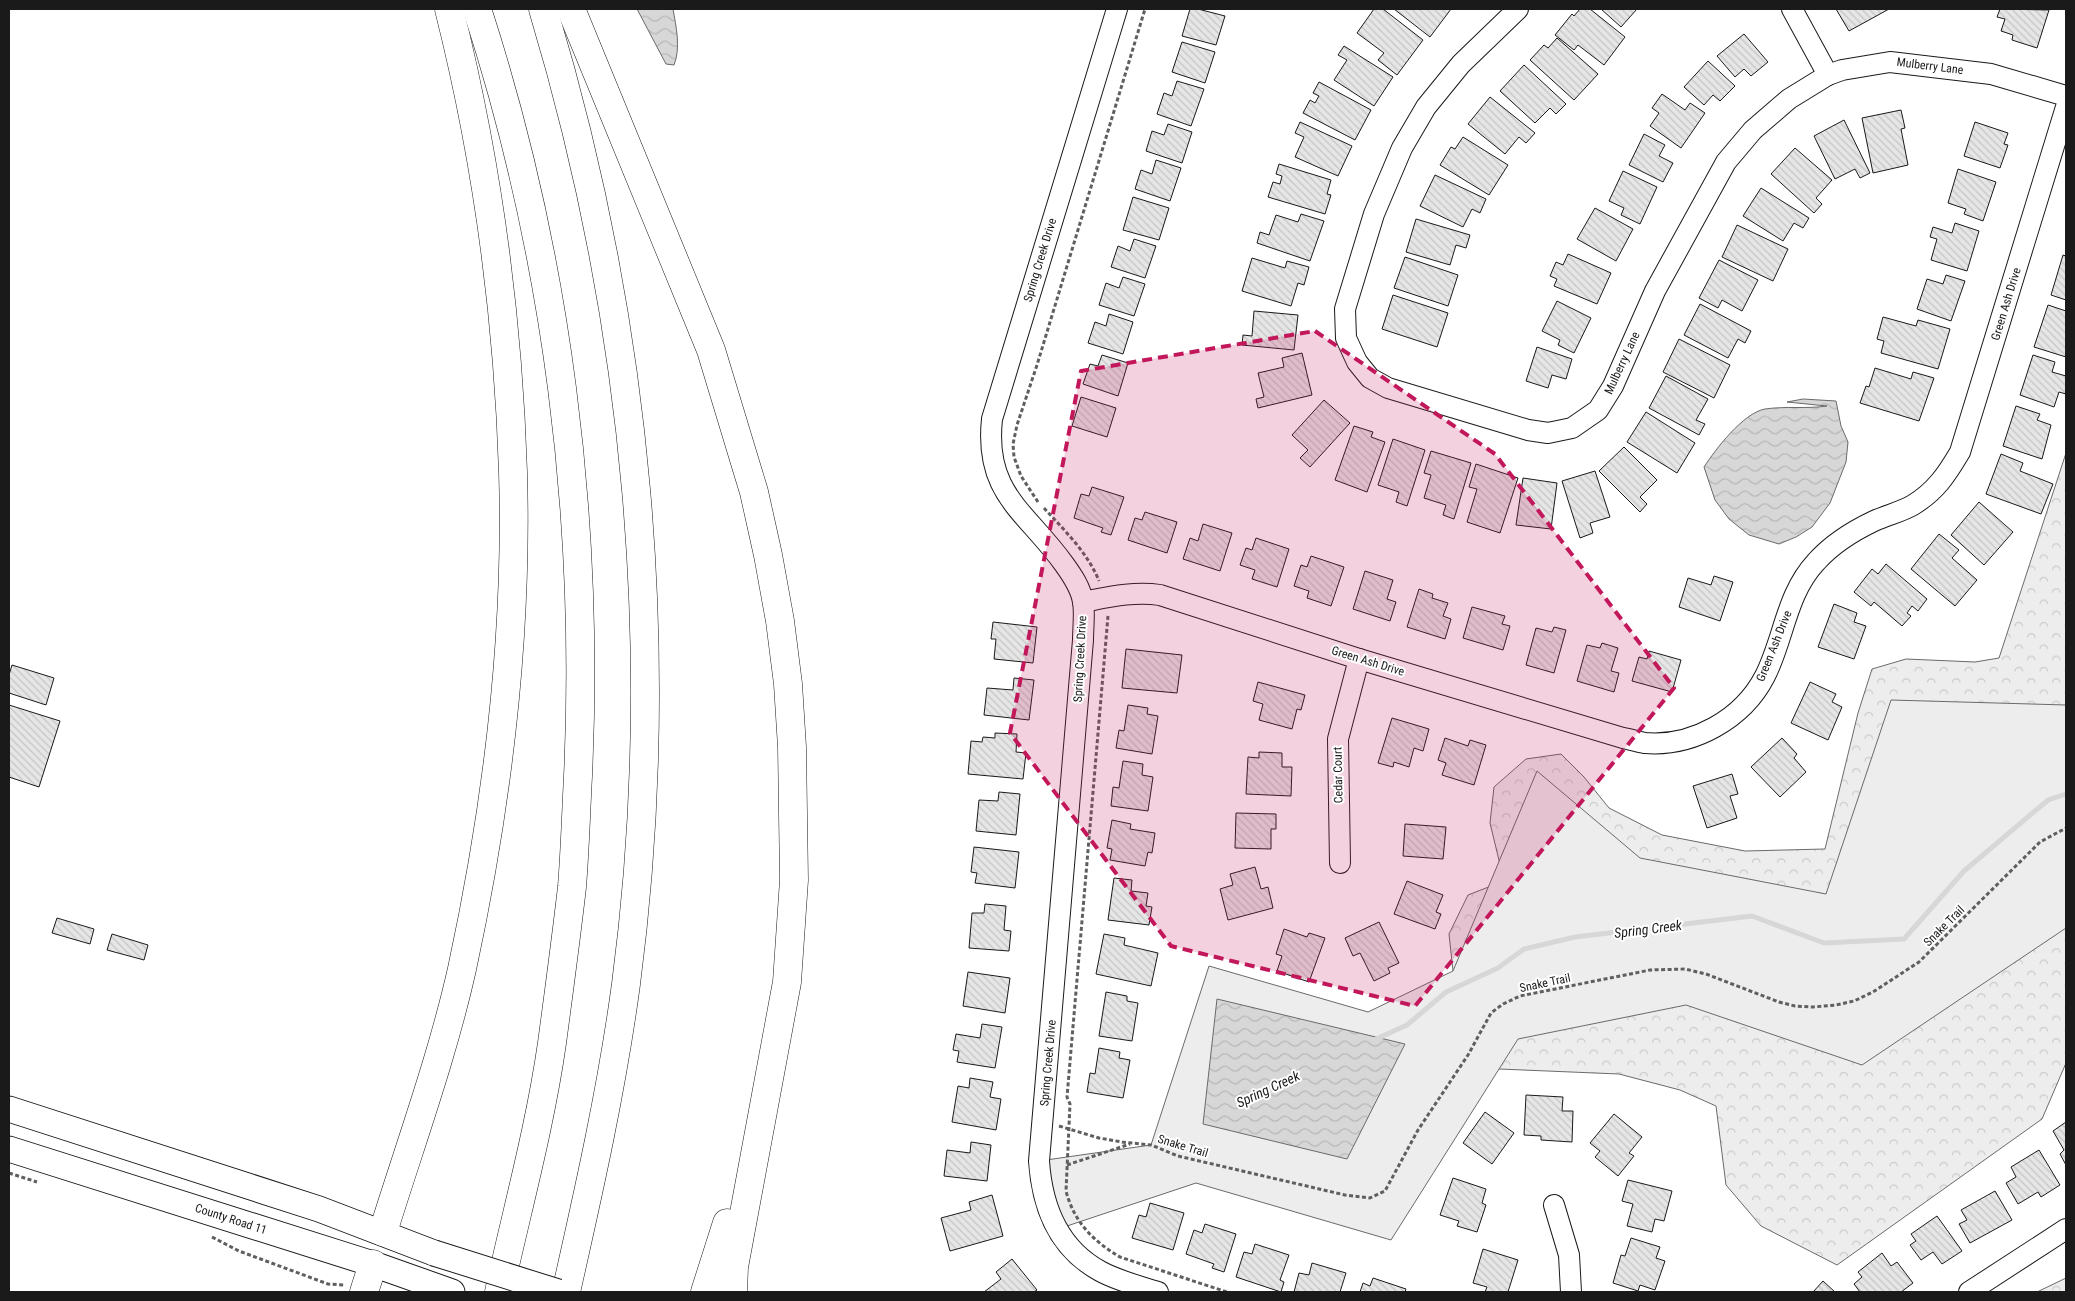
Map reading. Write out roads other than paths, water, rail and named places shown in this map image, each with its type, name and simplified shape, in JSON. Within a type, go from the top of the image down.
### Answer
[{"type":"highway","points":[[383,1232],[432,1080],[467,945],[489,826],[498,758],[505,692],[510,613],[513,475],[510,404],[498,275],[486,191],[463,66],[449,9]]},
{"type":"highway","points":[[477,9],[522,172],[553,328],[572,484],[578,566],[580,646],[577,806],[572,885],[562,966],[551,1047],[538,1120],[499,1292]]},
{"type":"highway","points":[[543,9],[565,81],[584,158],[603,245],[616,319],[636,478],[645,644],[645,728],[642,805],[636,892],[626,982],[600,1140],[566,1292]]},
{"type":"highway","points":[[571,9],[710,350],[738,435],[768,555],[780,621],[788,684],[792,747],[794,880],[787,982],[734,1267],[733,1292]]},
{"type":"highway","points":[[705,1292],[741,1176],[772,1063]]},
{"type":"highway","points":[[365,1291],[373,1264]]},
{"type":"main road","points":[[9,1109],[318,1209],[383,1232],[434,1253],[558,1292]]},
{"type":"main road","name":"County Road 11","points":[[9,1149],[373,1264],[452,1292]]},
{"type":"main road","points":[[373,1264],[383,1232]]},
{"type":"street","name":"Spring Creek Drive","points":[[1117,9],[992,419],[990,440],[994,466],[1004,489],[1015,507],[1057,555],[1075,580],[1083,602],[1082,650],[1039,1161],[1041,1187],[1047,1210],[1069,1246],[1099,1271],[1158,1292]]},
{"type":"street","name":"Mulberry Lane","points":[[1518,9],[1461,64],[1426,107],[1402,148],[1374,214],[1345,309],[1346,338],[1357,362],[1370,378],[1388,388],[1528,430],[1548,433],[1572,428],[1598,410],[1613,386],[1654,291],[1726,162],[1754,130],[1789,99],[1828,75],[1842,70],[1890,62],[1991,74],[2066,96]]},
{"type":"street","points":[[1792,9],[1828,75]]},
{"type":"street","name":"Green Ash Drive","points":[[1083,602],[1129,594],[1160,595],[1359,659],[1645,743],[1669,742],[1697,735],[1716,727],[1736,712],[1751,697],[1765,676],[1798,586],[1815,563],[1840,540],[1874,521],[1912,506],[1930,493],[1943,481],[1960,452],[2066,107]]},
{"type":"street","name":"Cedar Court","points":[[1340,864],[1338,739],[1359,659]]},
{"type":"street","points":[[1554,1206],[1570,1255],[1571,1292]]},
{"type":"street","points":[[1969,1292],[2066,1229]]},
{"type":"water","points":[[637,9],[673,9],[678,44],[674,65],[666,64]]},
{"type":"water","points":[[1803,399],[1836,401],[1841,426],[1848,442],[1846,462],[1830,503],[1812,527],[1796,537],[1779,544],[1749,535],[1729,519],[1715,500],[1704,467],[1730,433],[1748,417],[1757,412],[1773,408],[1827,406],[1787,402]]},
{"type":"water","points":[[1217,999],[1405,1044],[1347,1159],[1203,1124]]},
{"type":"waterway","name":"Spring Creek","points":[[1374,1040],[1407,1025],[1446,992],[1498,968],[1524,949],[1575,937],[1752,916],[1824,943],[1904,939],[1964,871],[2048,800],[2066,794]]}]
